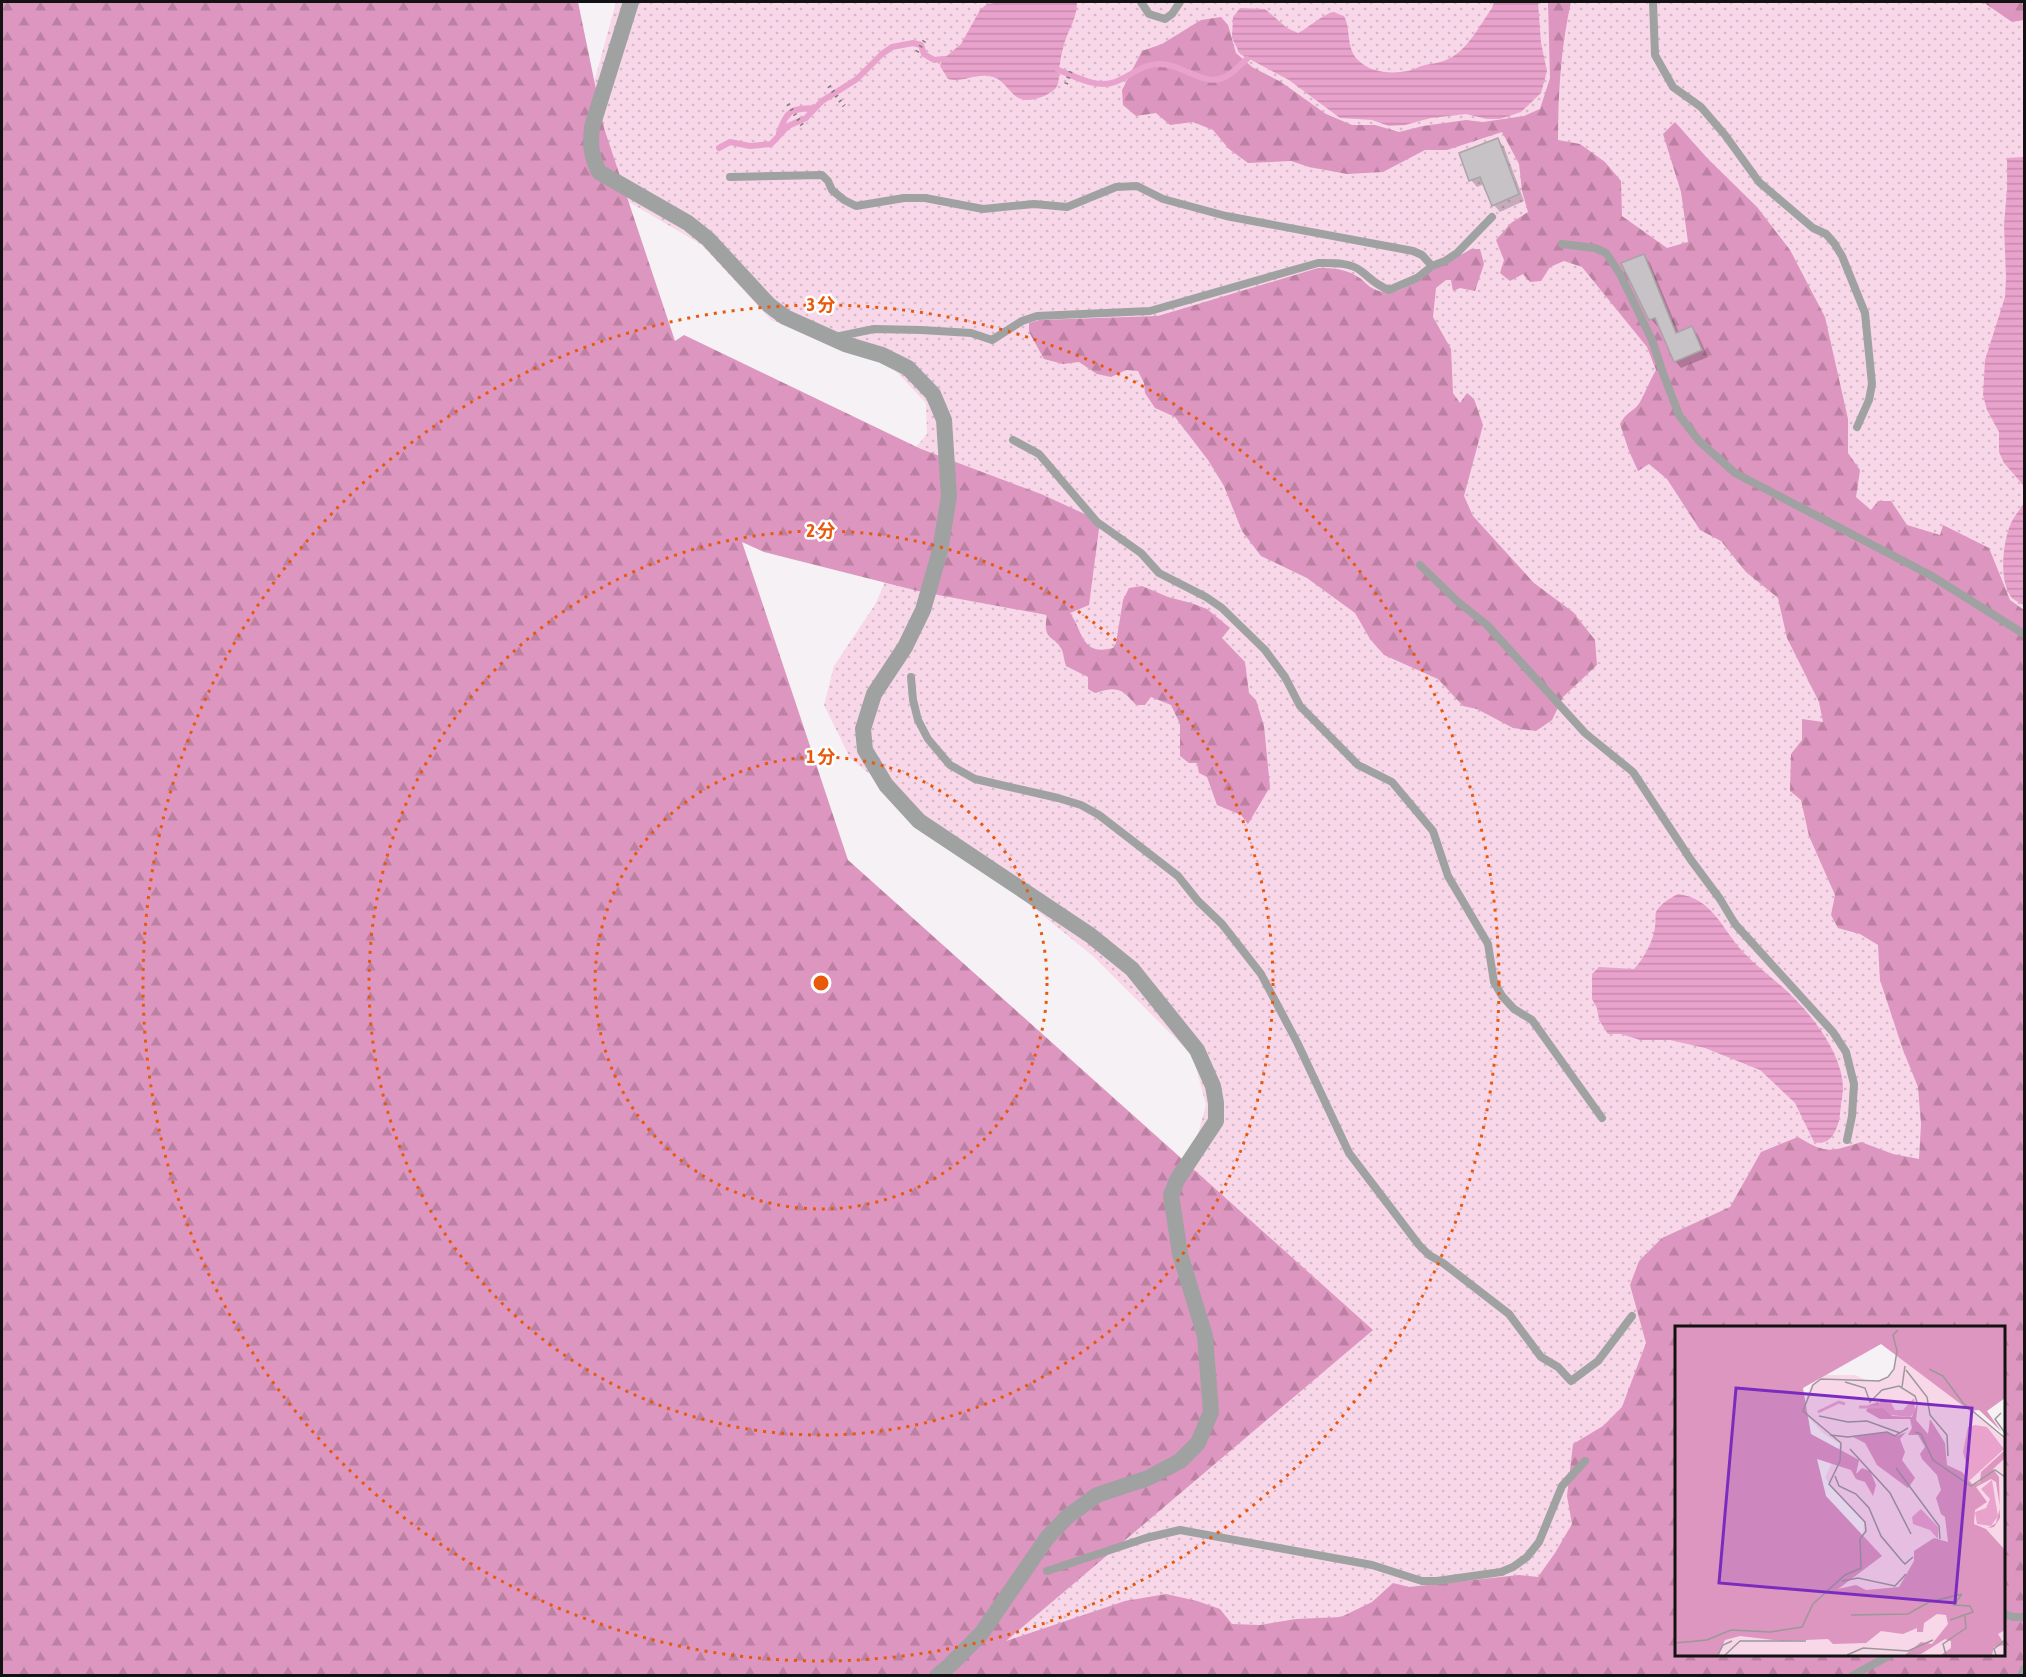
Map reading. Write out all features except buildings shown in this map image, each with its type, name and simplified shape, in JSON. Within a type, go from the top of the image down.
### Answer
[{"type":"street","points":[[631,2],[592,127],[590,144],[599,172],[688,223],[708,239],[784,317],[832,338],[882,355],[908,368],[933,394],[944,420],[949,496],[940,551],[923,609],[905,647],[874,694],[870,704],[863,729],[865,750],[886,785],[919,821],[1090,935],[1132,969],[1197,1050],[1213,1086],[1216,1121],[1177,1180],[1172,1195],[1180,1254],[1205,1336],[1211,1412],[1198,1443],[1180,1461],[1148,1478],[1096,1495],[1067,1517],[1047,1538],[981,1634],[937,1676]]},
{"type":"lane","points":[[1141,2],[1149,14],[1165,19],[1172,14],[1180,2]]},
{"type":"lane","points":[[1653,2],[1655,55],[1672,87],[1701,106],[1759,182],[1813,228],[1826,234],[1842,256],[1865,313],[1872,384],[1869,400],[1857,427]]},
{"type":"lane","points":[[730,177],[822,175],[832,190],[856,206],[904,198],[925,198],[983,209],[1034,204],[1067,207],[1116,187],[1137,186],[1163,199],[1226,216],[1413,251],[1422,255],[1432,266]]},
{"type":"lane","points":[[832,338],[874,329],[970,333],[992,340],[1022,321],[1037,316],[1150,312],[1318,263],[1337,263],[1359,269],[1373,284],[1389,290],[1417,278],[1432,266],[1457,253],[1492,217]]},
{"type":"lane","points":[[1562,244],[1595,248],[1606,253],[1620,274],[1652,340],[1679,415],[1699,441],[1735,473],[1930,575],[2025,634]]},
{"type":"lane","points":[[1013,440],[1039,454],[1097,522],[1141,553],[1159,573],[1206,597],[1221,608],[1265,650],[1285,677],[1300,706],[1358,765],[1392,782],[1434,831],[1448,876],[1488,944],[1494,982],[1502,996],[1514,1009],[1532,1020],[1602,1118]]},
{"type":"lane","points":[[1420,565],[1457,601],[1487,625],[1585,733],[1633,772],[1735,924],[1833,1032],[1846,1052],[1854,1084],[1852,1116],[1847,1140]]},
{"type":"lane","points":[[911,677],[918,720],[928,739],[950,765],[975,779],[1081,805],[1099,815],[1178,876],[1198,901],[1222,924],[1260,974],[1297,1042],[1349,1153],[1419,1245],[1429,1255],[1443,1263],[1509,1314],[1541,1357],[1558,1367],[1571,1381],[1598,1361],[1632,1316]]},
{"type":"lane","points":[[1047,1571],[1146,1538],[1180,1530],[1372,1565],[1422,1581],[1501,1572],[1527,1557],[1539,1542],[1562,1486],[1584,1461]]},
{"type":"lane","points":[[2005,1614],[2025,1617]]},
{"type":"lane","points":[[1851,1676],[1888,1656]]},
{"type":"lane","points":[[2021,1676],[2025,1669]]},
{"type":"path","points":[[917,52],[925,40]]},
{"type":"path","points":[[1066,84],[1072,68]]},
{"type":"path","points":[[829,86],[844,106]]},
{"type":"path","points":[[788,104],[804,128]]},
{"type":"shaded area","points":[[616,2],[1999,2],[2024,14],[2024,1675],[901,1675],[1190,1196],[1196,1141],[1206,1105],[1193,1056],[1094,957],[850,758],[824,705],[834,666],[876,603],[891,567],[904,461],[927,434],[926,403],[891,366],[771,320],[702,245],[607,189],[578,141]]},
{"type":"shaded area","points":[[1077,2],[1075,17],[1062,52],[1058,84],[1055,89],[1033,100],[1016,97],[1002,82],[993,77],[948,79],[940,66],[943,59],[961,44],[980,10],[987,4]]},
{"type":"shaded area","points":[[1494,2],[1538,2],[1541,43],[1547,71],[1541,93],[1521,112],[1500,119],[1487,119],[1466,114],[1389,126],[1372,120],[1340,118],[1289,80],[1240,54],[1232,38],[1233,17],[1240,8],[1265,9],[1287,28],[1298,33],[1334,12],[1344,16],[1351,49],[1362,64],[1374,70],[1408,71],[1447,60],[1459,52],[1477,31]]},
{"type":"shaded area","points":[[2024,157],[2024,486],[2004,463],[1999,452],[1999,432],[1987,410],[1983,395],[1985,360],[2005,297],[2004,225],[2007,158]]},
{"type":"shaded area","points":[[2024,503],[2024,605],[2013,599],[2008,591],[2003,572],[2003,561],[2008,531],[2012,520]]},
{"type":"shaded area","points":[[1678,894],[1690,897],[1709,909],[1744,953],[1803,1008],[1833,1050],[1843,1086],[1839,1122],[1829,1140],[1814,1142],[1795,1103],[1760,1070],[1705,1048],[1670,1040],[1640,1040],[1621,1034],[1608,1034],[1599,1020],[1597,1008],[1592,999],[1592,974],[1599,967],[1634,969],[1650,944],[1654,933],[1656,912],[1669,899]]},
{"type":"green space","points":[[2,2],[578,2],[604,128],[675,341],[684,335],[921,449],[1041,494],[1100,521],[1089,605],[1070,613],[1089,646],[1103,650],[1113,648],[1116,643],[1123,600],[1129,588],[1142,586],[1207,609],[1230,628],[1222,638],[1245,662],[1249,693],[1256,700],[1264,726],[1270,787],[1248,824],[1241,815],[1217,805],[1207,777],[1199,773],[1197,763],[1189,763],[1180,756],[1180,724],[1171,705],[1151,697],[1145,705],[1136,705],[1127,695],[1118,690],[1095,693],[1088,689],[1088,677],[1066,666],[1062,650],[1047,634],[1047,615],[922,592],[764,552],[742,542],[848,860],[1373,1330],[1006,1641],[1125,1601],[1166,1594],[1220,1609],[1232,1624],[1260,1625],[1296,1619],[1341,1617],[1372,1602],[1393,1583],[1409,1587],[1519,1575],[1538,1577],[1572,1524],[1567,1496],[1573,1444],[1603,1426],[1622,1407],[1646,1343],[1630,1285],[1639,1261],[1662,1238],[1730,1207],[1761,1152],[1798,1137],[1822,1149],[1842,1148],[1861,1142],[1893,1154],[1919,1159],[1921,1124],[1918,1087],[1880,980],[1878,945],[1860,934],[1838,928],[1831,915],[1835,895],[1809,836],[1801,800],[1790,791],[1791,754],[1802,740],[1802,719],[1823,722],[1819,702],[1787,638],[1778,598],[1746,572],[1721,541],[1700,530],[1667,479],[1649,464],[1638,471],[1620,424],[1640,402],[1656,370],[1647,347],[1582,267],[1564,261],[1550,267],[1541,281],[1530,282],[1523,274],[1510,281],[1500,273],[1504,260],[1496,240],[1511,223],[1528,212],[1522,191],[1519,164],[1502,132],[1447,150],[1425,150],[1383,172],[1347,174],[1291,161],[1248,163],[1229,149],[1213,130],[1193,122],[1170,125],[1156,113],[1136,116],[1123,105],[1122,90],[1142,51],[1162,44],[1201,20],[1221,17],[1228,25],[1236,53],[1252,67],[1281,82],[1326,114],[1352,125],[1375,125],[1399,132],[1466,120],[1483,122],[1524,116],[1540,109],[1550,78],[1548,2],[1571,2],[1561,70],[1558,140],[1580,144],[1605,162],[1621,181],[1622,216],[1667,248],[1688,242],[1681,192],[1663,134],[1675,122],[1708,159],[1757,207],[1790,250],[1825,317],[1848,419],[1848,453],[1860,470],[1856,497],[1871,510],[1878,501],[1891,501],[1907,525],[1940,535],[1943,525],[1989,548],[2010,600],[2024,610],[2024,1675],[2,1676]]},
{"type":"green space","points":[[1983,2],[2024,2],[2024,20],[2012,22]]},
{"type":"green space","points":[[1471,249],[1480,249],[1484,264],[1475,291],[1460,288],[1453,291],[1451,280],[1446,280],[1436,288],[1433,317],[1451,349],[1453,393],[1460,403],[1467,393],[1474,399],[1483,425],[1464,496],[1473,516],[1534,583],[1573,612],[1595,640],[1597,665],[1563,697],[1552,720],[1536,731],[1513,728],[1477,709],[1463,706],[1438,679],[1384,655],[1370,639],[1355,613],[1307,578],[1261,556],[1242,531],[1224,486],[1208,460],[1175,417],[1155,408],[1145,393],[1144,383],[1138,371],[1126,370],[1111,377],[1097,374],[1079,362],[1063,364],[1044,359],[1029,332],[1029,323],[1039,320],[1158,316],[1318,268],[1346,271],[1380,291],[1397,291]]},
{"type":"waterway","points":[[719,148],[730,142],[750,146],[771,144],[788,126],[806,118],[822,101],[857,79],[892,47],[913,43],[921,45],[924,54],[934,60],[943,59]]},
{"type":"waterway","points":[[1058,70],[1093,83],[1108,84],[1157,64],[1176,67],[1212,80],[1221,79],[1230,74],[1247,59]]},
{"type":"waterway","points":[[779,133],[791,112],[815,108]]}]
